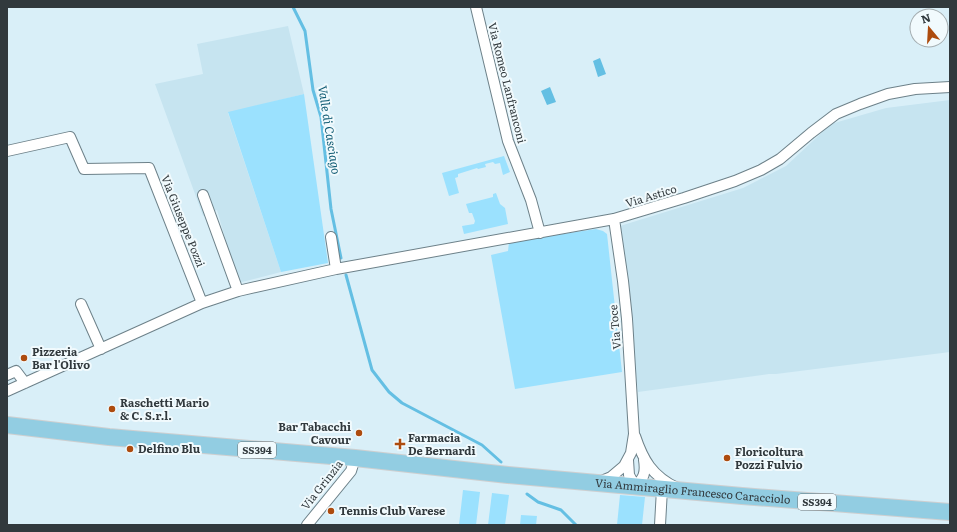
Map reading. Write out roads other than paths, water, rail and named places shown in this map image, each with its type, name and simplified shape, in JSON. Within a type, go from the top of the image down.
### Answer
[{"type":"main road","name":"SS394","points":[[7,425],[117,437],[355,458]]},
{"type":"main road","name":"Via Ammiraglio Francesco Caracciolo","points":[[355,458],[508,475],[662,489],[950,512]]},
{"type":"street","name":"Via Romeo Lanfranconi","points":[[476,7],[504,127],[510,147],[536,214],[540,233]]},
{"type":"street","name":"Via Astico","points":[[336,269],[614,219],[684,198],[735,181],[761,170],[780,159],[836,114],[860,104],[888,94],[914,89],[950,87]]},
{"type":"street","name":"Via Giuseppe Pozzi","points":[[7,152],[70,136],[84,170],[149,168],[202,303]]},
{"type":"street","points":[[203,195],[238,291]]},
{"type":"street","name":"Via Toce","points":[[614,219],[626,312],[634,434],[628,460],[628,471],[635,486],[645,474],[644,460]]},
{"type":"street","points":[[7,391],[225,294],[336,269],[331,237]]},
{"type":"street","points":[[82,304],[101,349]]},
{"type":"street","points":[[7,374],[16,371],[26,383]]},
{"type":"street","name":"Via Toce","points":[[634,434],[644,460],[650,468],[662,479],[685,491]]},
{"type":"street","name":"Via Grinzia","points":[[307,525],[351,471],[355,458]]},
{"type":"street","points":[[597,483],[614,474],[624,466],[628,460]]},
{"type":"street","points":[[660,525],[662,489]]},
{"type":"waterway","name":"Valle di Casciago","points":[[293,7],[305,31],[313,90],[321,117],[331,209],[341,258]]},
{"type":"waterway","name":"Valle di Casciago","points":[[346,275],[372,370],[389,392],[402,403],[482,445],[501,462]]},
{"type":"waterway","name":"Valle di Casciago","points":[[527,494],[538,502],[561,510],[576,525]]},
{"type":"place","name":"Pizzeria Bar l'Olivo","points":[[24,358]]},
{"type":"place","name":"Raschetti Mario & C. S.r.l.","points":[[112,409]]},
{"type":"place","name":"Bar Tabacchi Cavour","points":[[359,433]]},
{"type":"place","name":"Farmacia De Bernardi","points":[[400,444]]},
{"type":"place","name":"Delfino Blu","points":[[130,449]]},
{"type":"place","name":"Floricoltura Pozzi Fulvio","points":[[727,458]]},
{"type":"place","name":"Tennis Club Varese","points":[[331,511]]}]
